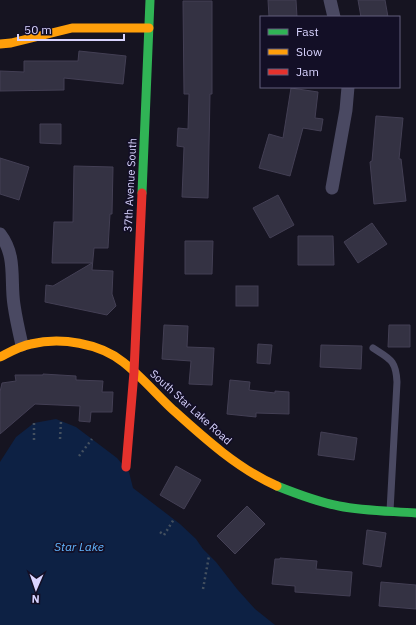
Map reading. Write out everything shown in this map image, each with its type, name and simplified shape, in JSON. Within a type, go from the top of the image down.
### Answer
[{"type":"street","name":"37th Avenue South","points":[[126,467],[134,372],[150,0]]},
{"type":"street","points":[[330,0],[334,16]]},
{"type":"street","points":[[0,44],[11,43],[72,28],[149,28]]},
{"type":"street","points":[[332,188],[346,110],[348,88]]},
{"type":"street","points":[[0,234],[5,241],[10,254],[14,305],[22,345]]},
{"type":"street","name":"South Star Lake Road","points":[[0,356],[22,345],[34,342],[52,341],[87,344],[110,353],[123,362],[212,445],[257,476],[294,494],[337,506],[356,509],[416,513]]},
{"type":"lane","points":[[373,348],[391,360],[396,369],[397,382],[390,511]]},
{"type":"path","points":[[60,439],[61,421]]},
{"type":"path","points":[[34,423],[34,442]]},
{"type":"path","points":[[79,456],[92,439]]},
{"type":"path","points":[[160,532],[164,535],[174,519]]},
{"type":"path","points":[[203,589],[209,556]]},
{"type":"water","name":"Star Lake","points":[[56,419],[76,427],[117,458],[129,472],[133,488],[180,524],[196,539],[255,609],[275,625],[0,625],[0,462],[16,437],[34,423]]},
{"type":"building","points":[[268,0],[296,0],[297,16],[269,16]]},
{"type":"building","points":[[358,0],[385,0],[388,16],[361,16]]},
{"type":"building","points":[[183,1],[212,1],[212,94],[210,94],[208,198],[182,197],[184,147],[177,146],[178,128],[188,129],[189,94],[184,94]]},
{"type":"building","points":[[79,51],[126,56],[123,84],[64,78],[64,90],[0,91],[0,71],[24,72],[24,61],[78,61]]},
{"type":"building","points":[[291,88],[318,92],[315,118],[323,119],[321,131],[303,128],[290,176],[259,168],[269,134],[283,138]]},
{"type":"building","points":[[376,116],[403,118],[399,159],[401,159],[406,201],[374,204],[370,162],[372,161]]},
{"type":"building","points":[[40,124],[61,124],[61,144],[40,143]]},
{"type":"building","points":[[0,158],[29,167],[19,200],[0,194]]},
{"type":"building","points":[[74,166],[113,167],[112,214],[110,214],[108,248],[94,248],[92,270],[113,271],[112,294],[116,306],[107,315],[45,302],[46,285],[53,286],[92,263],[52,263],[54,222],[73,222]]},
{"type":"building","points":[[278,195],[294,225],[270,238],[253,208]]},
{"type":"building","points":[[372,223],[387,244],[358,263],[344,242]]},
{"type":"building","points":[[298,236],[333,236],[334,265],[298,265]]},
{"type":"building","points":[[185,241],[213,241],[212,274],[185,274]]},
{"type":"building","points":[[236,286],[258,286],[258,306],[236,306]]},
{"type":"building","points":[[164,325],[188,326],[187,347],[214,348],[212,385],[189,384],[191,361],[162,359]]},
{"type":"building","points":[[389,325],[410,325],[410,347],[388,347]]},
{"type":"building","points":[[258,344],[272,345],[270,364],[257,363]]},
{"type":"building","points":[[321,345],[362,346],[361,369],[320,367]]},
{"type":"building","points":[[43,374],[76,376],[76,380],[103,381],[102,392],[113,392],[112,412],[91,412],[90,422],[79,421],[80,406],[35,404],[0,434],[0,392],[2,383],[16,381],[15,375]]},
{"type":"building","points":[[230,380],[250,382],[249,390],[275,393],[275,391],[289,392],[289,414],[256,413],[256,417],[227,414]]},
{"type":"building","points":[[321,432],[357,438],[354,460],[318,455]]},
{"type":"building","points":[[176,466],[201,480],[184,509],[160,495]]},
{"type":"building","points":[[247,506],[265,524],[235,554],[217,536]]},
{"type":"building","points":[[367,530],[386,533],[381,567],[363,564]]},
{"type":"building","points":[[280,558],[317,561],[316,569],[352,572],[350,596],[295,592],[295,586],[272,584],[275,559]]},
{"type":"building","points":[[381,582],[416,585],[416,609],[379,606]]},
{"type":"traffic: fast","points":[[142,193],[150,0]]},
{"type":"traffic: fast","points":[[277,486],[315,500],[348,508],[416,513]]},
{"type":"traffic: slow","points":[[0,44],[11,43],[72,28],[149,28]]},
{"type":"traffic: slow","points":[[0,357],[23,346],[55,341],[79,343],[103,350],[130,367],[172,409],[222,452],[248,471],[277,486]]},
{"type":"traffic: jam","points":[[126,467],[134,372],[142,193]]}]
